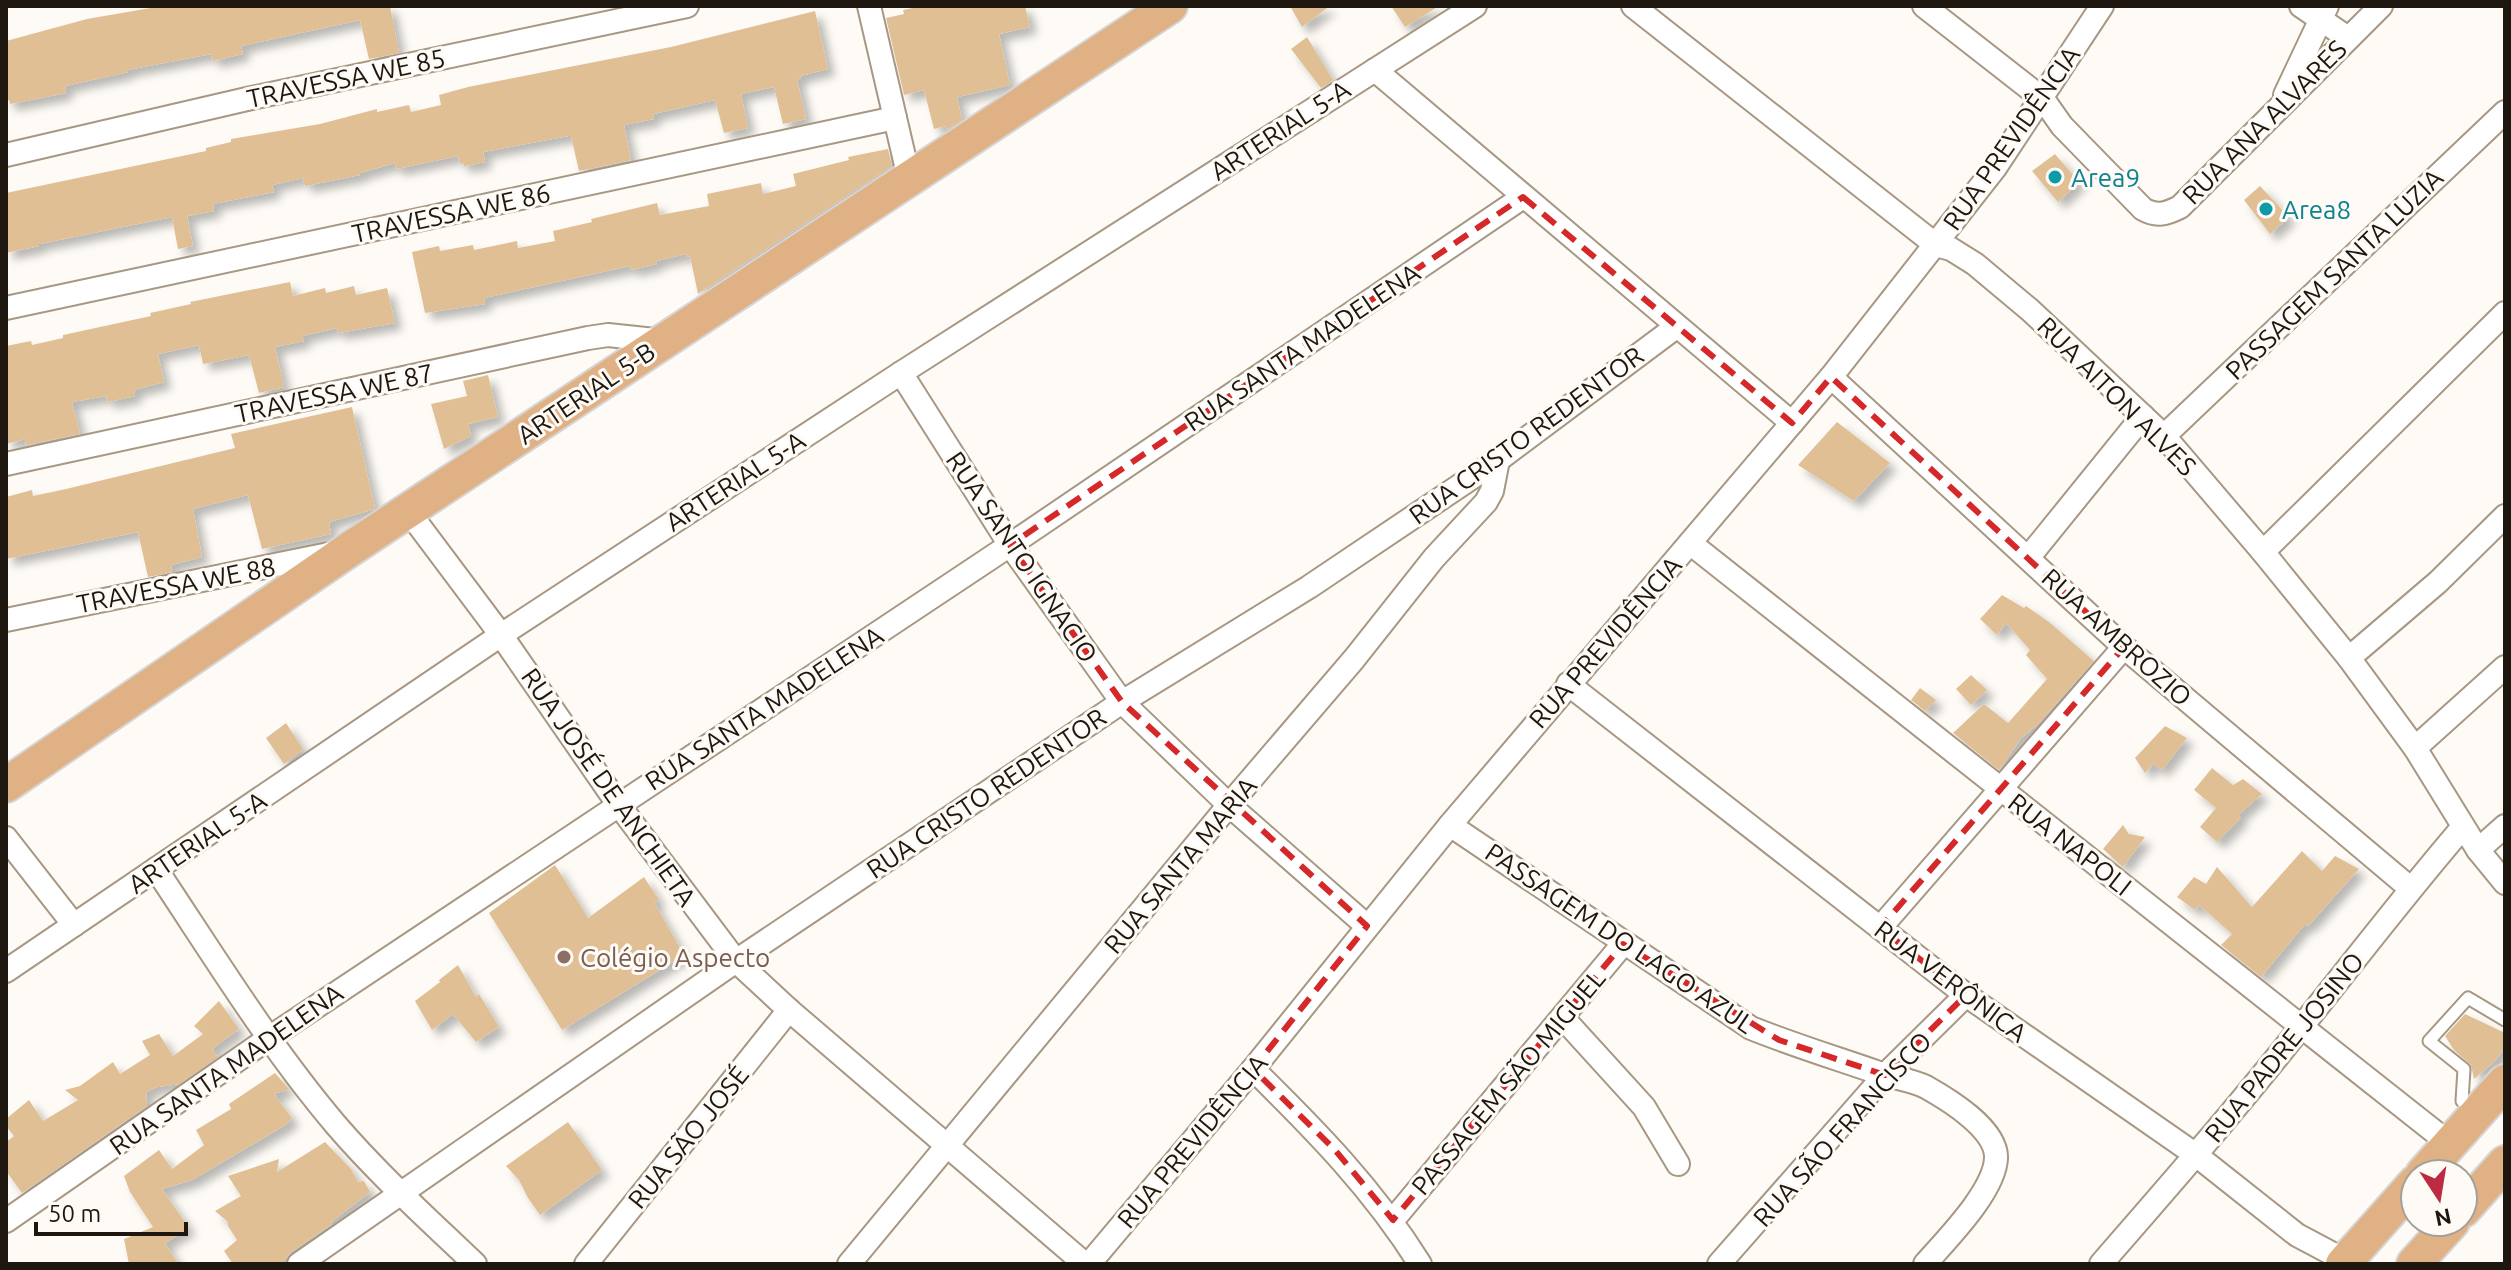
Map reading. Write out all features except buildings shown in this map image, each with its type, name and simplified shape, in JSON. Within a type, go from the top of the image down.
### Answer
[{"type":"main road","name":"ARTERIAL 5-B","points":[[6,785],[347,551],[1170,6]]},
{"type":"main road","points":[[2437,1158],[2505,1082]]},
{"type":"main road","points":[[2479,1192],[2505,1163]]},
{"type":"main road","points":[[2345,1262],[2399,1201]]},
{"type":"main road","points":[[2414,1264],[2438,1238]]},
{"type":"street","name":"TRAVESSA WE 85","points":[[6,155],[247,99],[687,6]]},
{"type":"street","points":[[869,6],[909,178]]},
{"type":"street","name":"ARTERIAL 5-A","points":[[6,971],[501,635],[901,373],[1475,6]]},
{"type":"street","name":"RUA AITON ALVES","points":[[1633,6],[1936,245],[1951,249],[1975,264],[2030,310],[2164,436],[2349,658],[2415,748],[2478,850],[2505,883]]},
{"type":"street","name":"RUA ANA ALVARES","points":[[1924,6],[2043,99],[2062,126],[2143,209],[2158,215],[2180,207],[2381,6]]},
{"type":"street","name":"RUA PREVIDÊNCIA","points":[[1087,1264],[1253,1069],[1568,684],[1831,377],[1936,245],[2043,99],[2102,6]]},
{"type":"street","points":[[2280,107],[2316,10],[2348,38]]},
{"type":"street","points":[[1375,70],[1792,423]]},
{"type":"street","name":"PASSAGEM SANTA LUZIA","points":[[2164,436],[2505,112]]},
{"type":"street","name":"TRAVESSA WE 86","points":[[6,308],[895,118]]},
{"type":"street","name":"RUA SANTA MADELENA","points":[[6,1221],[269,1038],[1010,545],[1523,197]]},
{"type":"street","points":[[2263,552],[2505,313]]},
{"type":"street","name":"RUA CRISTO REDENTOR","points":[[299,1264],[736,961],[1122,702],[1309,587],[1498,460],[1676,327]]},
{"type":"street","name":"TRAVESSA WE 87","points":[[6,464],[588,338],[608,335],[664,341]]},
{"type":"street","name":"RUA SANTO IGNACIO","points":[[901,373],[1010,545],[1122,702],[1229,805],[1367,926]]},
{"type":"street","name":"RUA AMBROZIO","points":[[1831,377],[2124,647],[2410,888]]},
{"type":"street","points":[[2028,558],[2143,416]]},
{"type":"street","name":"RUA SANTA MARIA","points":[[849,1264],[1229,805],[1354,659],[1434,558],[1486,502],[1492,491],[1498,460]]},
{"type":"street","name":"RUA JOSÉ DE ANCHIETA","points":[[408,511],[501,635],[618,804],[736,961],[789,1010],[1087,1264]]},
{"type":"street","points":[[2349,658],[2438,582],[2505,516]]},
{"type":"street","name":"RUA NAPOLI","points":[[1690,543],[2450,1144]]},
{"type":"street","name":"TRAVESSA WE 88","points":[[6,620],[347,551]]},
{"type":"street","points":[[1880,928],[2124,647]]},
{"type":"street","points":[[2415,748],[2505,667]]},
{"type":"street","name":"RUA VERÔNICA","points":[[1568,684],[1966,995],[2196,1155],[2297,1235],[2345,1262]]},
{"type":"street","name":"PASSAGEM DO LAGO AZUL","points":[[1450,825],[1751,1028],[1923,1086],[1979,1124],[1994,1143],[1997,1159],[1992,1178],[1925,1264]]},
{"type":"street","points":[[2478,850],[2505,826]]},
{"type":"street","name":"RUA PADRE JOSINO","points":[[2101,1264],[2196,1155],[2302,1027],[2410,888],[2463,827]]},
{"type":"street","points":[[6,838],[74,925]]},
{"type":"street","points":[[156,869],[269,1038],[337,1126],[401,1194],[475,1264]]},
{"type":"street","name":"PASSAGEM SÃO MIGUEL","points":[[1393,1220],[1623,944]]},
{"type":"street","name":"RUA SÃO FRANCISCO","points":[[1719,1264],[1885,1075],[1966,995]]},
{"type":"street","name":"RUA SÃO JOSÉ","points":[[586,1264],[789,1010]]},
{"type":"street","points":[[1563,1018],[1644,1107],[1678,1164]]},
{"type":"street","points":[[1253,1069],[1335,1150],[1393,1220],[1420,1264]]},
{"type":"lane","points":[[2462,1101],[2464,1069],[2429,1041],[2468,998],[2505,1020]]},
{"type":"highlighted area","points":[[1523,197],[1792,423],[1831,377],[2124,647],[1880,928],[1966,995],[1885,1075],[1779,1040],[1623,944],[1393,1220],[1335,1150],[1253,1069],[1367,926],[1122,702],[1010,545]]},
{"type":"place","name":"Area9","points":[[2055,177]]},
{"type":"place","name":"Area8","points":[[2266,209]]},
{"type":"place","name":"Colégio Aspecto","points":[[564,957]]}]
